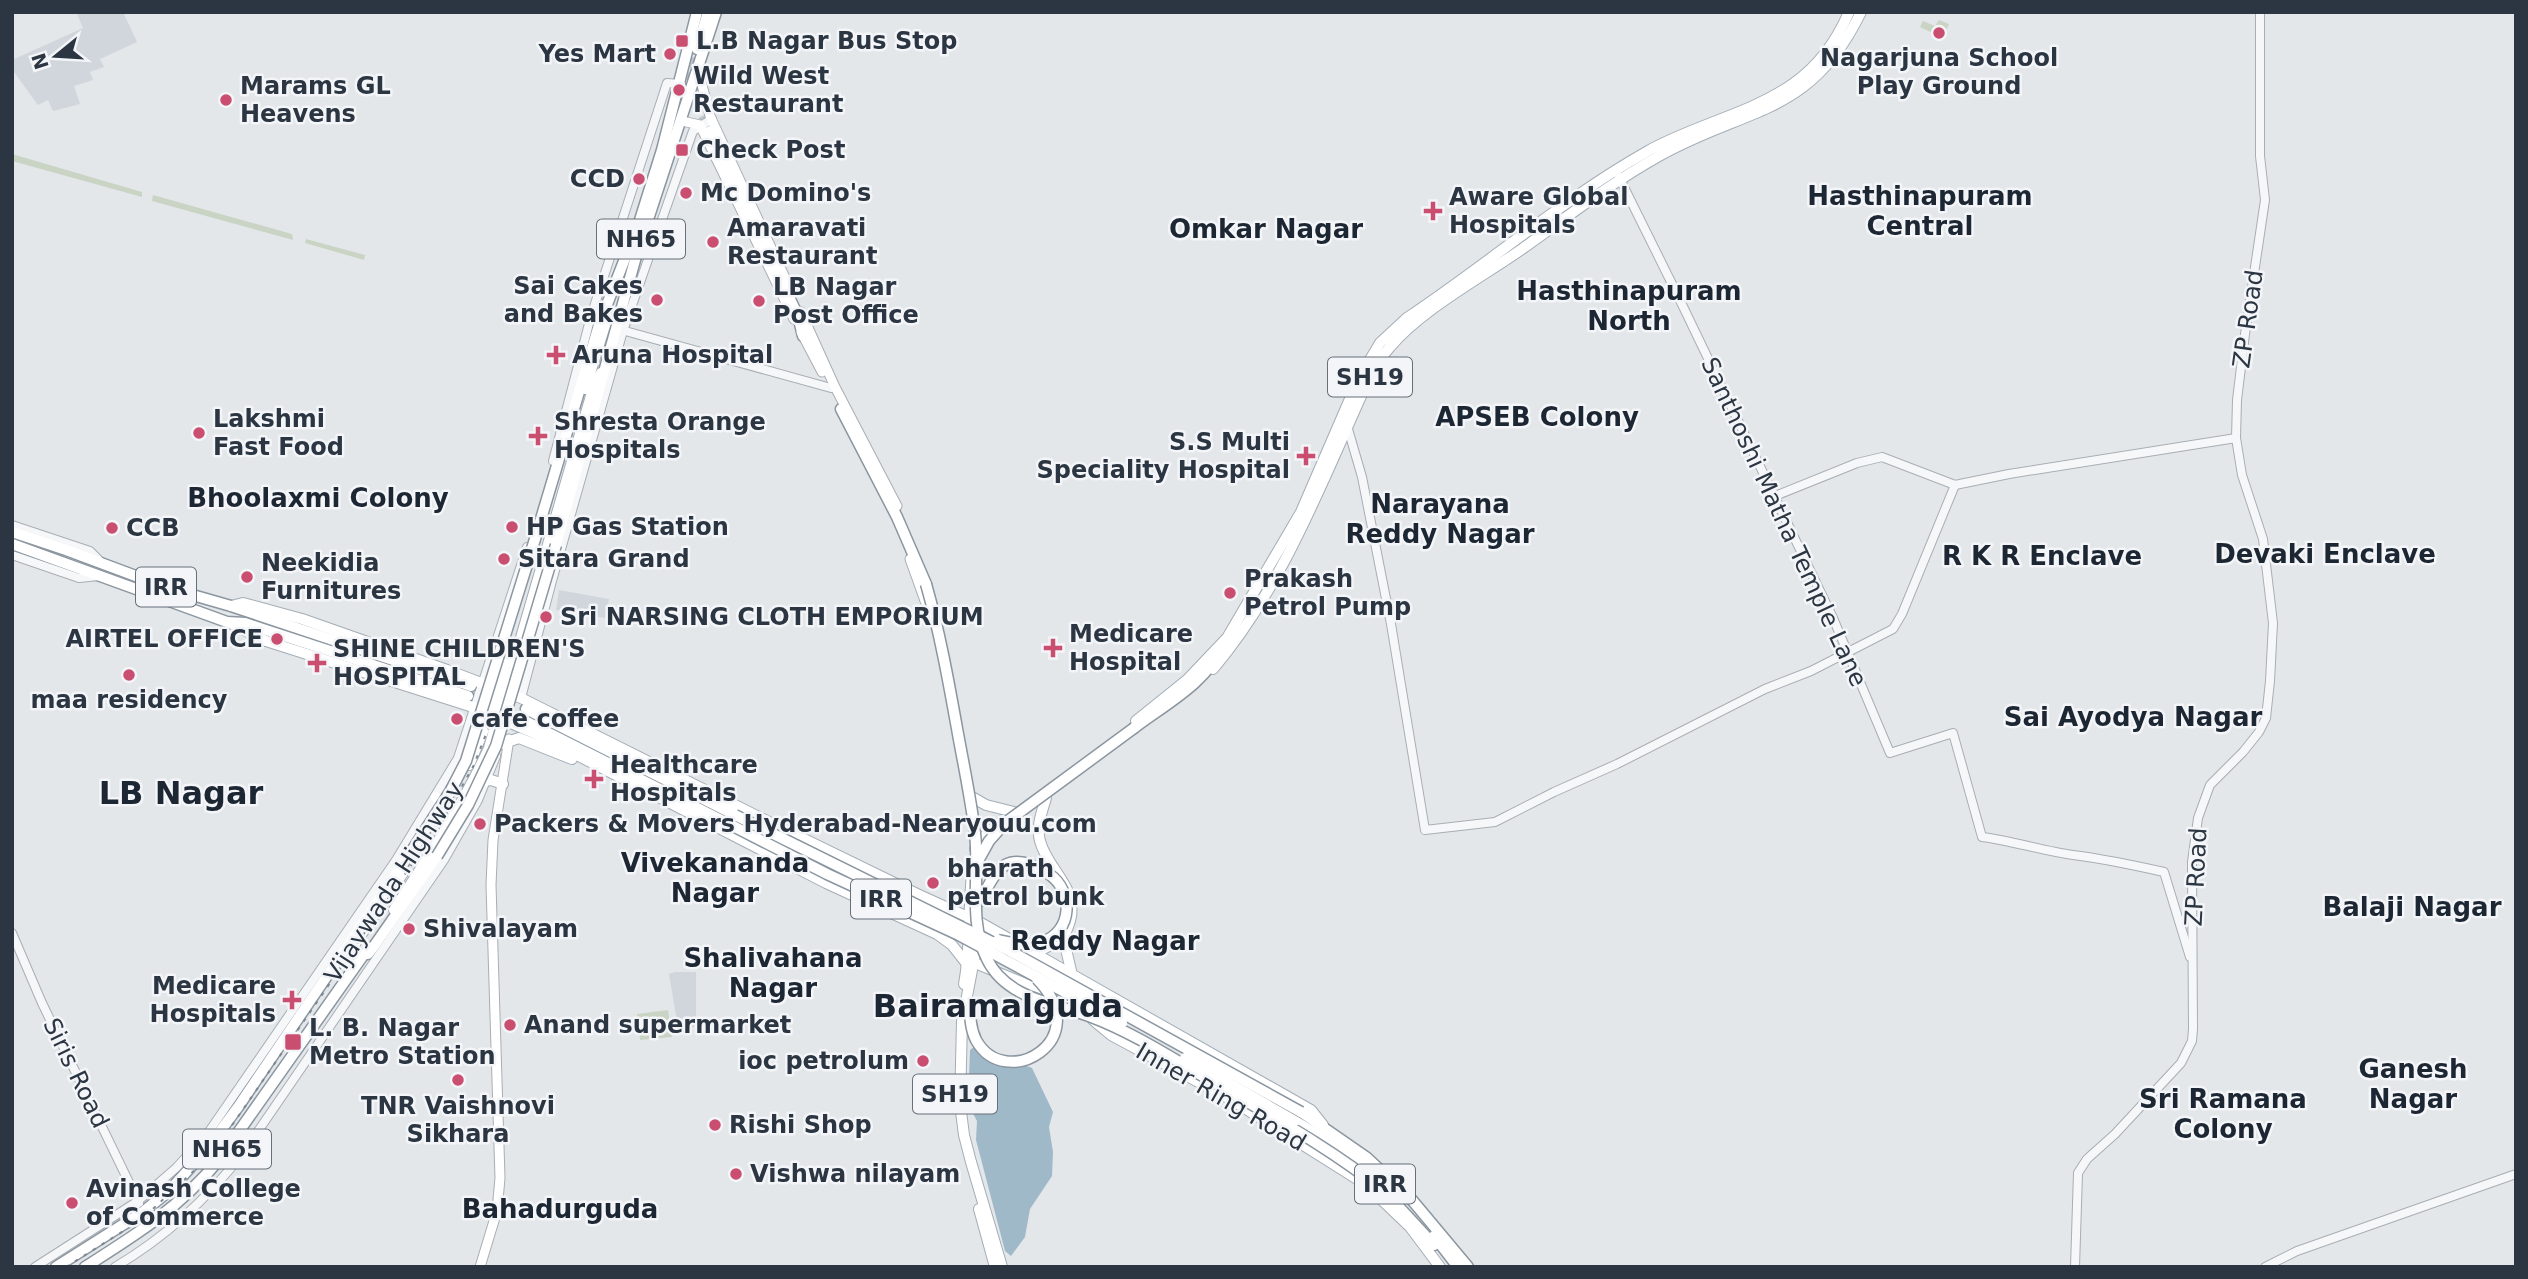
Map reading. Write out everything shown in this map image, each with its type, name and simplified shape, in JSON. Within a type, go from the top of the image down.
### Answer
[{"type":"highway","name":"NH65","points":[[340,956],[450,792],[466,761],[599,325],[648,198],[697,12]]},
{"type":"highway","points":[[696,64],[708,12]]},
{"type":"highway","name":"Vijaywada Highway","points":[[608,359],[620,330],[637,253],[682,121],[696,64],[716,12]]},
{"type":"highway","points":[[710,131],[797,316],[803,336]]},
{"type":"highway","points":[[588,330],[599,325]]},
{"type":"highway","name":"NH65","points":[[364,954],[368,954],[437,856],[468,805],[496,746],[608,359]]},
{"type":"highway","points":[[841,409],[897,517],[926,584],[943,653],[980,850],[977,918],[981,944],[992,969],[1001,980],[1025,995],[1101,1021],[1327,1149],[1385,1192],[1426,1234],[1450,1267]]},
{"type":"highway","name":"IRR","points":[[12,533],[103,564]]},
{"type":"highway","name":"IRR","points":[[12,544],[102,576]]},
{"type":"highway","name":"Inner Ring Road","points":[[103,564],[144,579],[166,594],[227,622]]},
{"type":"highway","name":"Inner Ring Road","points":[[102,576],[140,591],[231,606]]},
{"type":"highway","points":[[140,591],[144,579]]},
{"type":"highway","name":"IRR","points":[[227,622],[245,623],[469,691],[231,606]]},
{"type":"highway","points":[[980,850],[1005,823],[1195,681],[1212,664],[1222,646]]},
{"type":"highway","name":"IRR","points":[[522,709],[646,787]]},
{"type":"highway","name":"IRR","points":[[522,709],[679,787],[721,814],[985,937],[1298,1117]]},
{"type":"highway","points":[[668,773],[679,787]]},
{"type":"highway","name":"Inner Ring Road","points":[[646,787],[721,814]]},
{"type":"highway","points":[[721,814],[732,819]]},
{"type":"highway","name":"IRR","points":[[732,819],[827,874],[959,935],[1031,972],[1298,1117]]},
{"type":"highway","points":[[980,901],[996,871],[1007,864],[1023,862],[1049,874],[1059,883],[1066,900],[1065,919],[1056,934],[1045,942],[1031,944],[985,937]]},
{"type":"highway","points":[[340,941],[340,956]]},
{"type":"highway","name":"Vijaywada Highway","points":[[85,1267],[151,1226],[198,1185],[229,1147],[364,954]]},
{"type":"highway","name":"Vijaywada Highway","points":[[56,1267],[141,1207],[170,1190],[221,1130],[340,956]]},
{"type":"highway","points":[[969,997],[972,1028],[976,1040],[984,1050],[1007,1061],[1033,1058],[1052,1041],[1057,1028],[1057,1016],[1055,1001],[1031,972]]},
{"type":"highway","points":[[1298,1117],[1329,1137],[1319,1153]]},
{"type":"highway","points":[[221,1130],[229,1147]]},
{"type":"highway","name":"IRR","points":[[1329,1137],[1368,1167],[1418,1216],[1458,1267]]},
{"type":"highway","name":"Inner Ring Road","points":[[1329,1137],[1366,1157],[1412,1200],[1468,1267]]},
{"type":"main road","name":"SH19","points":[[976,920],[970,892],[980,850],[1014,812],[1179,687],[1222,646],[1244,613],[1301,512],[1359,378],[1380,343],[1406,318],[1677,136],[1754,105],[1795,83],[1825,52],[1849,12]]},
{"type":"main road","name":"SH19","points":[[957,1071],[980,901],[980,850],[997,834],[1202,681],[1225,655],[1251,618],[1309,516],[1367,383],[1396,340],[1618,175],[1680,145],[1758,114],[1800,91],[1846,42],[1860,12]]},
{"type":"main road","points":[[696,64],[712,119],[835,387],[858,427],[902,518],[929,582],[980,850]]},
{"type":"main road","points":[[682,121],[700,125],[831,388],[905,546],[942,648],[958,760],[980,850]]},
{"type":"main road","points":[[505,616],[519,610],[607,319],[606,311]]},
{"type":"main road","name":"Vijaywada Highway","points":[[364,954],[457,812],[489,748],[494,717],[527,616],[595,382],[608,359]]},
{"type":"main road","name":"Inner Ring Road","points":[[231,606],[243,603],[302,619],[502,690],[522,709],[668,773],[732,819]]},
{"type":"main road","points":[[527,616],[538,631]]},
{"type":"main road","name":"Inner Ring Road","points":[[227,622],[266,641],[476,708],[646,787],[687,811],[732,819],[976,920],[1311,1110],[1329,1137]]},
{"type":"main road","points":[[492,657],[528,667]]},
{"type":"main road","name":"Vijaywada Highway","points":[[229,1147],[233,1120],[384,902],[447,805],[494,717]]},
{"type":"main road","points":[[489,748],[519,738],[531,740],[632,787],[646,787]]},
{"type":"main road","points":[[480,1267],[497,1211],[500,1178],[491,885],[493,840],[503,784],[506,742]]},
{"type":"main road","points":[[479,769],[487,779]]},
{"type":"main road","points":[[474,782],[487,779],[503,784]]},
{"type":"main road","points":[[436,797],[438,803],[457,812]]},
{"type":"main road","points":[[972,797],[986,805],[1014,812]]},
{"type":"main road","points":[[1005,976],[1063,936],[1068,928],[1073,902],[1039,838],[1039,823],[1046,798]]},
{"type":"main road","points":[[464,799],[475,805]]},
{"type":"main road","points":[[732,819],[826,883],[935,933],[952,944],[971,964]]},
{"type":"main road","points":[[935,933],[942,930],[947,923],[947,907],[958,904],[970,892]]},
{"type":"main road","points":[[1063,936],[1072,975]]},
{"type":"main road","name":"SH19","points":[[971,964],[956,1022],[957,1071],[964,1135],[991,1238],[1002,1267]]},
{"type":"main road","name":"Inner Ring Road","points":[[971,964],[1054,998],[1093,1019],[1111,1035],[1230,1099],[1319,1153],[1365,1184],[1410,1227],[1440,1267]]},
{"type":"main road","points":[[1093,1019],[1108,994]]},
{"type":"main road","name":"SH19","points":[[991,1238],[995,1267]]},
{"type":"street","name":"ZP Road","points":[[2075,1267],[2078,1173],[2087,1159],[2172,1073],[2189,1051],[2192,1041],[2192,862],[2194,838],[2203,799],[2210,785],[2259,732],[2266,718],[2273,623],[2263,539],[2242,475],[2236,438],[2237,400],[2245,334],[2265,200],[2260,156],[2260,12]]},
{"type":"street","points":[[35,1267],[141,1207],[208,1133],[397,860],[458,758],[548,482],[576,369],[667,83],[679,88]]},
{"type":"street","points":[[522,709],[528,667],[620,330],[693,131],[712,119]]},
{"type":"street","name":"Santhoshi Matha Temple Lane","points":[[1618,175],[1775,496],[1890,753],[1953,733],[1982,837],[2019,842],[2072,855],[2089,855],[2164,872],[2192,966]]},
{"type":"street","points":[[620,330],[831,388]]},
{"type":"street","points":[[1348,429],[1362,477],[1391,624],[1424,830],[1494,822],[1618,764],[1765,689],[1811,671],[1893,629],[1955,485]]},
{"type":"street","points":[[1775,496],[1857,463],[1882,457],[1955,485],[2236,438]]},
{"type":"street","points":[[12,525],[90,551],[103,564]]},
{"type":"street","points":[[12,555],[79,579],[102,576]]},
{"type":"street","points":[[115,1267],[152,1244],[215,1186],[243,1153],[444,860],[506,742]]},
{"type":"street","name":"Siris Road","points":[[12,933],[44,1007],[141,1207]]},
{"type":"street","points":[[2265,1267],[2297,1251],[2516,1174]]},
{"type":"shaded area","points":[[123,12],[137,42],[100,59],[104,67],[90,72],[93,80],[74,86],[80,104],[53,111],[48,100],[38,105],[12,69],[12,60],[83,28],[77,14]]},
{"type":"shaded area","points":[[559,590],[609,599],[605,618],[556,610]]},
{"type":"shaded area","points":[[696,972],[696,1027],[678,1027],[669,974]]},
{"type":"green space","name":"Nagarjuna School Play Ground","points":[[1939,20],[1949,24],[1943,38],[1920,27],[1923,21],[1935,26]]},
{"type":"green space","points":[[12,154],[142,192],[142,197],[12,161]]},
{"type":"green space","points":[[153,195],[292,234],[293,240],[152,201]]},
{"type":"green space","points":[[306,239],[365,255],[364,260],[305,243]]},
{"type":"green space","points":[[668,1010],[672,1037],[640,1040],[637,1014]]},
{"type":"water","points":[[975,1046],[1032,1068],[1053,1112],[1049,1127],[1053,1152],[1052,1176],[1030,1209],[1025,1237],[1011,1256],[1005,1251],[976,1140],[977,1121],[968,1104],[970,1050]]},
{"type":"tunnel","points":[[695,58],[693,87],[710,131]]},
{"type":"railway","points":[[66,1267],[141,1220],[213,1153],[445,816],[473,767],[490,724]]},
{"type":"place","name":"Nagarjuna School Play Ground","points":[[1939,33]]},
{"type":"place","name":"L.B Nagar Bus Stop","points":[[682,41]]},
{"type":"place","name":"Yes Mart","points":[[670,54]]},
{"type":"place","name":"Wild West Restaurant","points":[[679,90]]},
{"type":"place","name":"Marams GL Heavens","points":[[226,100]]},
{"type":"place","name":"Check Post","points":[[682,150]]},
{"type":"place","name":"CCD","points":[[639,179]]},
{"type":"place","name":"Mc Domino's","points":[[686,193]]},
{"type":"place","name":"Aware Global Hospitals","points":[[1433,211]]},
{"type":"place","name":"Amaravati Restaurant","points":[[713,242]]},
{"type":"place","name":"Sai Cakes and Bakes","points":[[657,300]]},
{"type":"place","name":"LB Nagar Post Office","points":[[759,301]]},
{"type":"place","name":"Aruna Hospital","points":[[556,355]]},
{"type":"place","name":"Lakshmi Fast Food","points":[[199,433]]},
{"type":"place","name":"Shresta Orange Hospitals","points":[[538,436]]},
{"type":"place","name":"S.S Multi Speciality Hospital","points":[[1306,456]]},
{"type":"place","name":"HP Gas Station","points":[[512,527]]},
{"type":"place","name":"CCB","points":[[112,528]]},
{"type":"place","name":"Sitara Grand","points":[[504,559]]},
{"type":"place","name":"Neekidia Furnitures","points":[[247,577]]},
{"type":"place","name":"Prakash Petrol Pump","points":[[1230,593]]},
{"type":"place","name":"Sri NARSING CLOTH EMPORIUM","points":[[546,617]]},
{"type":"place","name":"AIRTEL OFFICE","points":[[277,639]]},
{"type":"place","name":"Medicare Hospital","points":[[1053,648]]},
{"type":"place","name":"SHINE CHILDREN'S HOSPITAL","points":[[317,663]]},
{"type":"place","name":"maa residency","points":[[129,675]]},
{"type":"place","name":"cafe coffee","points":[[457,719]]},
{"type":"place","name":"Healthcare Hospitals","points":[[594,779]]},
{"type":"place","name":"Packers & Movers Hyderabad-Nearyouu.com","points":[[480,824]]},
{"type":"place","name":"bharath petrol bunk","points":[[933,883]]},
{"type":"place","name":"Shivalayam","points":[[409,929]]},
{"type":"place","name":"Medicare Hospitals","points":[[292,1000]]},
{"type":"place","name":"Anand supermarket","points":[[510,1025]]},
{"type":"place","name":"L. B. Nagar Metro Station","points":[[293,1042]]},
{"type":"place","name":"ioc petrolum","points":[[923,1061]]},
{"type":"place","name":"TNR Vaishnovi Sikhara","points":[[458,1080]]},
{"type":"place","name":"Rishi Shop","points":[[715,1125]]},
{"type":"place","name":"Vishwa nilayam","points":[[736,1174]]},
{"type":"place","name":"Avinash College of Commerce","points":[[72,1203]]},
{"type":"district","name":"Hasthinapuram Central","points":[[1920,211]]},
{"type":"district","name":"Omkar Nagar","points":[[1266,229]]},
{"type":"district","name":"Hasthinapuram North","points":[[1629,306]]},
{"type":"district","name":"APSEB Colony","points":[[1537,417]]},
{"type":"district","name":"Bhoolaxmi Colony","points":[[318,498]]},
{"type":"district","name":"Narayana Reddy Nagar","points":[[1440,519]]},
{"type":"district","name":"Devaki Enclave","points":[[2325,554]]},
{"type":"district","name":"R K R Enclave","points":[[2042,556]]},
{"type":"district","name":"Sai Ayodya Nagar","points":[[2133,717]]},
{"type":"district","name":"LB Nagar","points":[[181,793]]},
{"type":"district","name":"Vivekananda Nagar","points":[[715,878]]},
{"type":"district","name":"Balaji Nagar","points":[[2412,907]]},
{"type":"district","name":"Reddy Nagar","points":[[1105,941]]},
{"type":"district","name":"Shalivahana Nagar","points":[[773,973]]},
{"type":"district","name":"Bairamalguda","points":[[998,1006]]},
{"type":"district","name":"Ganesh Nagar","points":[[2413,1084]]},
{"type":"district","name":"Sri Ramana Colony","points":[[2223,1114]]},
{"type":"district","name":"Bahadurguda","points":[[560,1209]]}]
